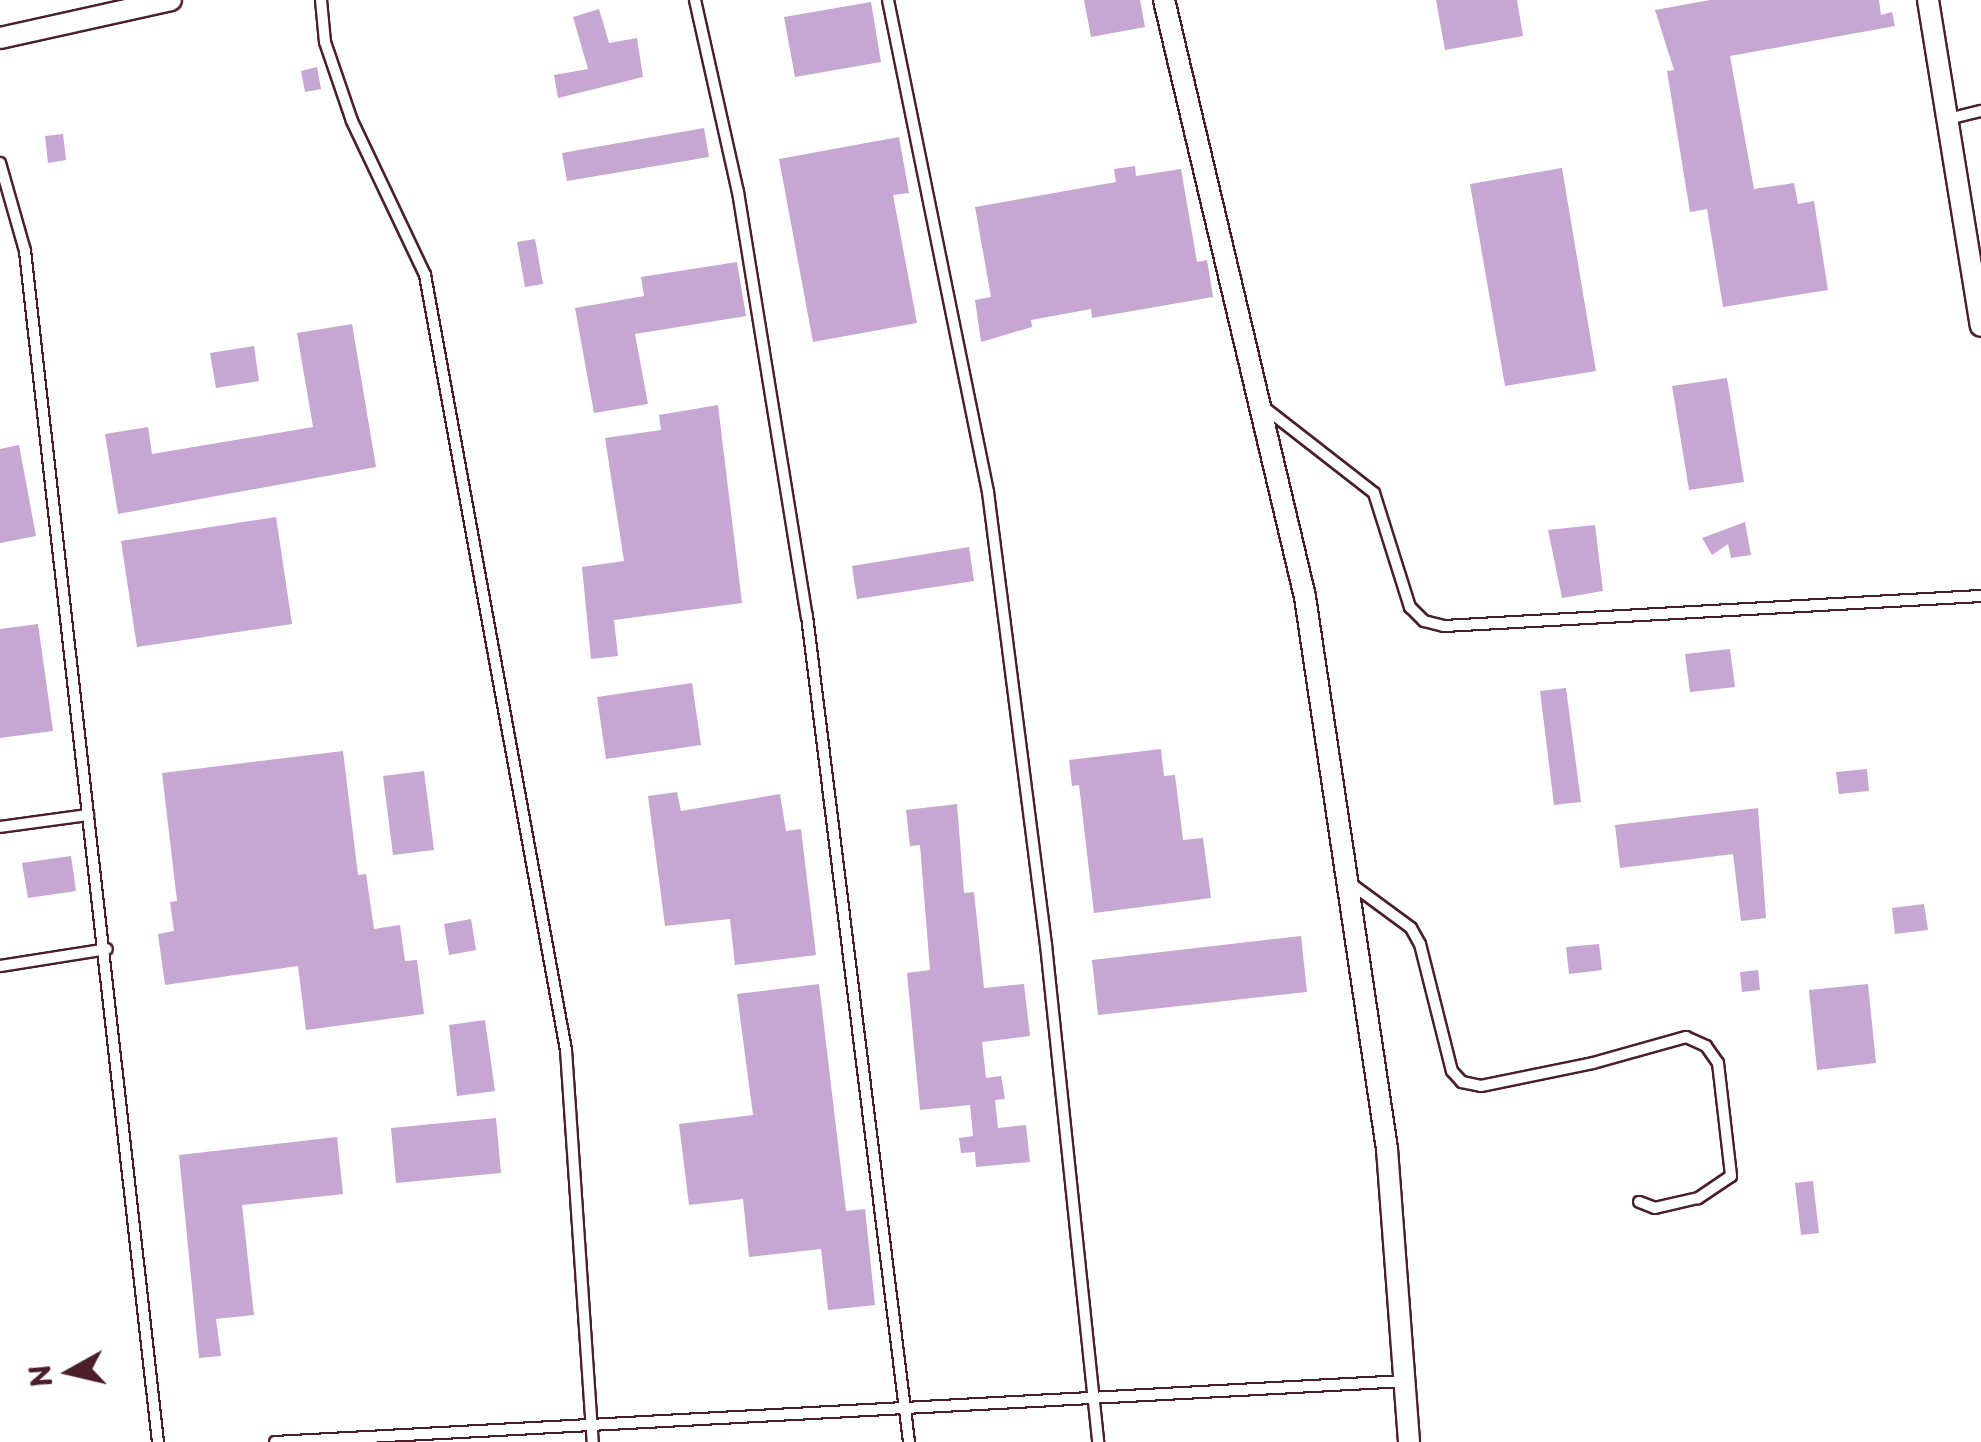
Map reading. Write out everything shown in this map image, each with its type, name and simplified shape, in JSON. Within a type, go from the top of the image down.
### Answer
[{"type":"street","points":[[0,38],[171,0]]},
{"type":"street","points":[[1164,0],[1226,247],[1256,402],[1305,597],[1387,1149],[1409,1442]]},
{"type":"street","points":[[1928,0],[1981,326]]},
{"type":"lane","points":[[321,0],[325,42],[352,121],[424,275],[566,1050],[592,1442]]},
{"type":"lane","points":[[695,0],[738,192],[807,616],[909,1408],[909,1442]]},
{"type":"lane","points":[[888,0],[988,492],[1096,1398],[1098,1442]]},
{"type":"lane","points":[[1947,119],[1981,110]]},
{"type":"lane","points":[[0,163],[25,250],[158,1442]]},
{"type":"lane","points":[[1256,402],[1374,494],[1410,607],[1424,621],[1444,626],[1981,596]]},
{"type":"lane","points":[[0,828],[88,814]]},
{"type":"lane","points":[[1347,881],[1411,928],[1420,944],[1452,1071],[1462,1082],[1481,1086],[1575,1067],[1686,1037],[1706,1046],[1718,1064],[1731,1176],[1698,1198],[1655,1208],[1639,1202]]},
{"type":"lane","points":[[0,966],[106,949]]},
{"type":"lane","points":[[276,1442],[1404,1381]]},
{"type":"building","points":[[1084,0],[1140,0],[1145,27],[1091,37]]},
{"type":"building","points":[[1436,0],[1517,0],[1523,36],[1445,50]]},
{"type":"building","points":[[1710,0],[1879,0],[1881,15],[1892,12],[1895,26],[1730,56],[1754,189],[1794,183],[1798,204],[1814,201],[1828,290],[1723,307],[1707,209],[1690,212],[1667,71],[1674,70],[1655,10]]},
{"type":"building","points":[[871,2],[881,62],[795,77],[784,17]]},
{"type":"building","points":[[599,9],[609,43],[637,38],[643,77],[558,98],[554,75],[588,69],[573,17]]},
{"type":"building","points":[[317,67],[321,89],[305,92],[301,71]]},
{"type":"building","points":[[704,128],[709,157],[567,181],[562,153]]},
{"type":"building","points":[[63,134],[66,160],[48,163],[45,136]]},
{"type":"building","points":[[899,137],[909,193],[893,195],[917,323],[813,342],[779,159]]},
{"type":"building","points":[[1135,166],[1136,176],[1181,169],[1197,262],[1207,260],[1213,297],[1092,318],[1091,309],[1031,320],[1032,327],[981,342],[975,300],[991,297],[975,207],[1116,182],[1114,169]]},
{"type":"building","points":[[1562,168],[1596,371],[1505,386],[1470,184]]},
{"type":"building","points":[[535,239],[543,284],[525,287],[517,242]]},
{"type":"building","points":[[737,262],[746,316],[635,334],[648,404],[594,413],[575,308],[644,296],[641,277]]},
{"type":"building","points":[[352,324],[376,467],[118,514],[105,434],[148,427],[152,454],[313,427],[297,333]]},
{"type":"building","points":[[254,346],[259,381],[216,388],[210,353]]},
{"type":"building","points":[[1727,378],[1744,482],[1689,490],[1672,386]]},
{"type":"building","points":[[718,405],[742,603],[614,620],[618,656],[591,659],[582,567],[624,561],[605,438],[661,430],[659,415]]},
{"type":"building","points":[[19,445],[36,536],[0,543],[0,449]]},
{"type":"building","points":[[276,517],[292,624],[137,647],[121,541]]},
{"type":"building","points":[[1745,522],[1751,555],[1731,558],[1728,544],[1712,555],[1702,538]]},
{"type":"building","points":[[1595,525],[1603,591],[1562,598],[1548,530]]},
{"type":"building","points":[[969,547],[974,581],[857,599],[852,566]]},
{"type":"building","points":[[38,624],[53,731],[0,738],[0,629]]},
{"type":"building","points":[[1730,649],[1735,687],[1690,692],[1685,654]]},
{"type":"building","points":[[692,683],[701,745],[606,759],[597,697]]},
{"type":"building","points":[[1566,688],[1581,802],[1554,805],[1540,691]]},
{"type":"building","points":[[1161,749],[1164,776],[1175,775],[1183,840],[1203,838],[1211,898],[1094,913],[1079,785],[1072,786],[1069,760]]},
{"type":"building","points":[[343,751],[358,875],[366,874],[374,929],[400,925],[405,961],[417,960],[424,1014],[306,1030],[298,966],[165,985],[158,934],[174,931],[170,902],[177,901],[162,773]]},
{"type":"building","points":[[1867,769],[1869,791],[1839,794],[1836,772]]},
{"type":"building","points":[[424,771],[434,850],[393,855],[383,776]]},
{"type":"building","points":[[677,792],[681,811],[780,794],[786,831],[801,829],[816,955],[735,965],[730,919],[665,926],[648,796]]},
{"type":"building","points":[[957,804],[964,893],[974,892],[984,988],[1024,984],[1030,1036],[982,1042],[986,1078],[1001,1076],[1005,1099],[995,1100],[998,1128],[1026,1125],[1030,1162],[976,1167],[975,1152],[961,1153],[959,1138],[973,1136],[970,1105],[920,1110],[907,973],[930,970],[920,845],[910,846],[906,810]]},
{"type":"building","points":[[1758,808],[1766,918],[1741,921],[1733,854],[1620,868],[1615,825]]},
{"type":"building","points":[[71,856],[76,891],[28,898],[22,863]]},
{"type":"building","points":[[1924,904],[1928,930],[1895,934],[1892,908]]},
{"type":"building","points":[[471,919],[476,950],[449,955],[444,924]]},
{"type":"building","points":[[1301,936],[1307,992],[1098,1015],[1092,960]]},
{"type":"building","points":[[1599,944],[1602,970],[1569,974],[1566,947]]},
{"type":"building","points":[[1758,970],[1760,990],[1742,992],[1740,972]]},
{"type":"building","points":[[819,984],[846,1211],[865,1209],[875,1305],[828,1310],[821,1249],[749,1257],[743,1199],[689,1205],[679,1124],[753,1115],[737,994]]},
{"type":"building","points":[[1868,984],[1876,1063],[1817,1070],[1809,990]]},
{"type":"building","points":[[485,1020],[495,1091],[457,1096],[449,1025]]},
{"type":"building","points":[[496,1118],[501,1173],[396,1183],[391,1128]]},
{"type":"building","points":[[337,1137],[343,1194],[242,1205],[254,1315],[216,1319],[221,1356],[199,1358],[179,1155]]},
{"type":"building","points":[[1813,1181],[1819,1233],[1801,1235],[1795,1183]]}]
